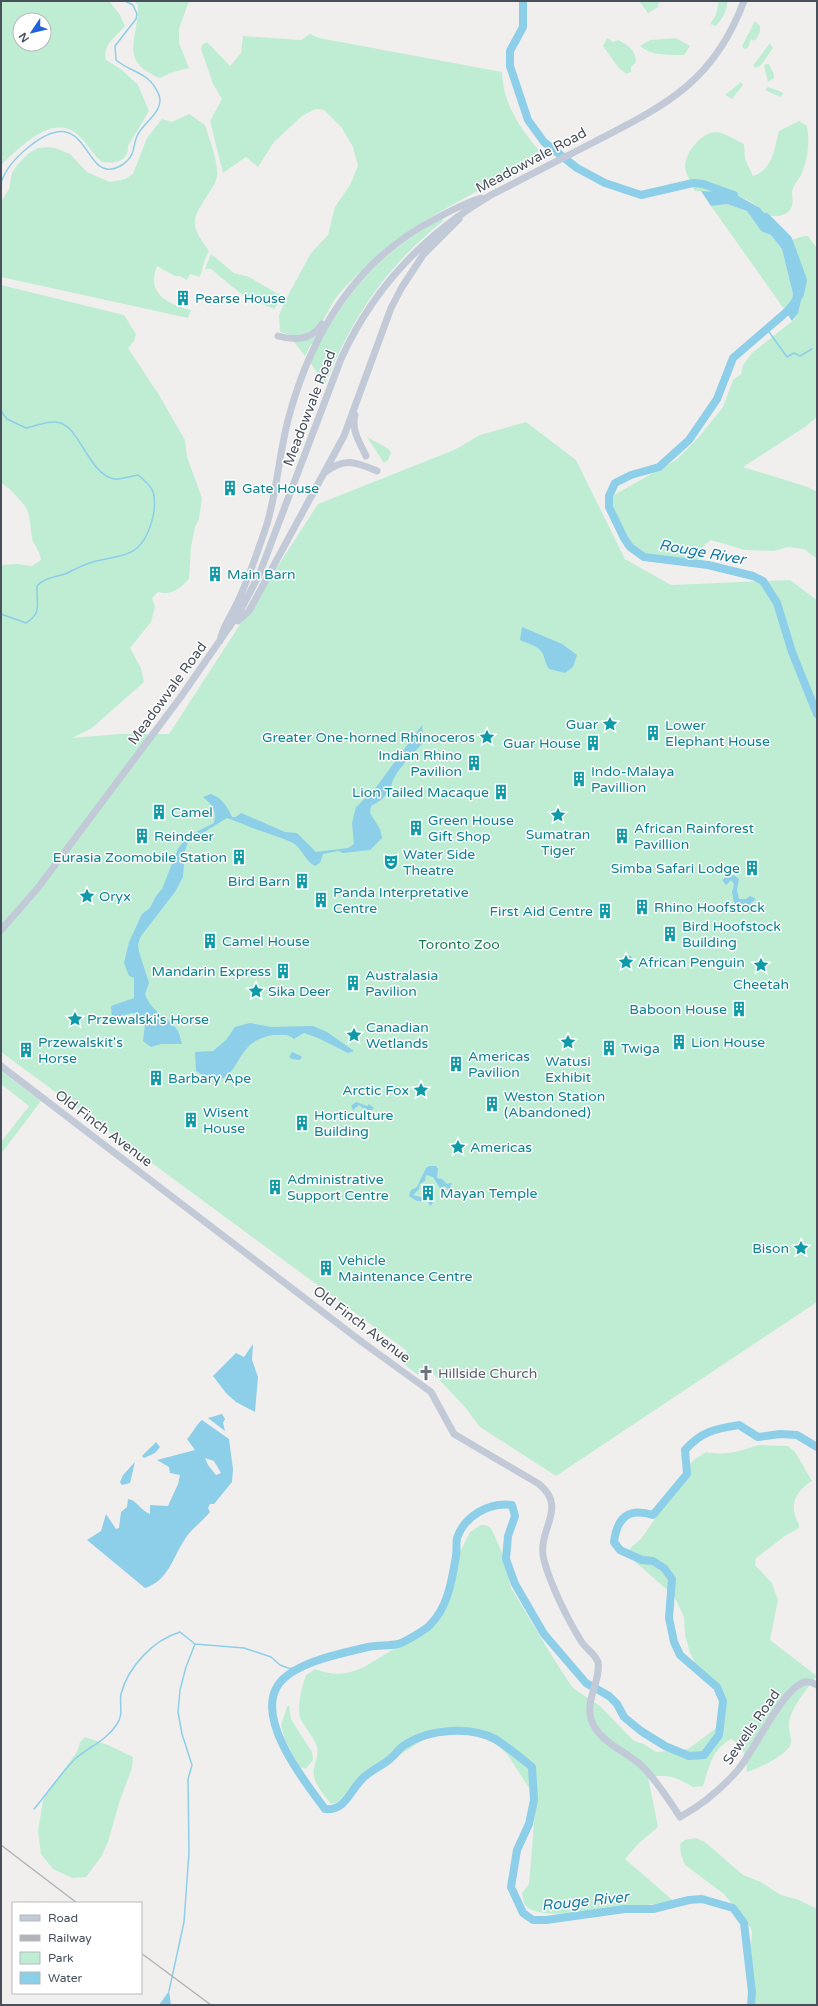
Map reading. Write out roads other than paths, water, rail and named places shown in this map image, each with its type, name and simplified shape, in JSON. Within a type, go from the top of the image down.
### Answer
[{"type":"main road","name":"Meadowvale Road","points":[[1,930],[37,889],[230,629],[259,575],[341,359],[352,334],[374,299],[397,271],[431,237],[467,210],[491,195],[612,133],[668,102],[694,80],[725,43],[744,1]]},
{"type":"main road","points":[[278,336],[290,340],[304,339],[315,333],[343,296],[372,264],[402,239],[421,226],[466,202],[491,195]]},
{"type":"main road","points":[[230,629],[249,611],[322,474],[343,438],[391,308],[409,274],[426,252],[449,231],[467,210]]},
{"type":"main road","points":[[220,644],[222,631],[239,599],[258,551],[267,522],[274,497],[288,422],[298,384],[313,349],[343,296]]},
{"type":"main road","points":[[363,386],[354,419],[354,427],[366,456]]},
{"type":"main road","points":[[322,474],[335,465],[352,461],[377,471]]},
{"type":"main road","name":"Old Finch Avenue","points":[[1,1066],[362,1342],[431,1392],[454,1434],[540,1484],[548,1491],[552,1497],[553,1505],[542,1544],[544,1560],[562,1604],[581,1642],[597,1659],[599,1665],[593,1694],[591,1719],[597,1730],[605,1739],[643,1767],[680,1817]]},
{"type":"main road","name":"Sewells Road","points":[[680,1817],[703,1803],[738,1770],[779,1708],[796,1687],[804,1682],[810,1682],[817,1685]]},
{"type":"water","points":[[701,191],[735,194],[760,208],[792,245],[797,259],[802,296],[798,313],[792,321],[784,309],[792,299],[793,294],[782,249],[771,235],[761,231],[747,211],[727,204],[711,206]]},
{"type":"water","points":[[522,627],[562,644],[577,655],[573,667],[565,673],[549,669],[541,651],[536,647],[520,640]]},
{"type":"water","points":[[422,725],[423,743],[398,771],[394,778],[391,790],[381,800],[371,806],[370,813],[380,829],[382,838],[370,850],[343,853],[338,851],[323,854],[320,863],[315,866],[293,843],[227,818],[188,842],[185,851],[183,877],[175,892],[141,936],[138,944],[139,952],[149,983],[145,994],[147,1000],[177,1029],[182,1044],[161,1044],[151,1047],[143,1041],[145,1024],[141,1016],[133,1013],[112,1018],[111,1006],[134,998],[134,978],[129,976],[124,963],[129,942],[142,914],[150,908],[156,896],[162,889],[178,849],[186,837],[214,823],[215,815],[213,808],[203,797],[211,794],[221,800],[232,817],[236,817],[241,813],[285,832],[297,833],[316,852],[348,848],[354,844],[352,823],[356,807],[374,790]]},
{"type":"water","points":[[734,875],[739,879],[737,890],[739,899],[746,899],[750,896],[756,899],[744,908],[735,908],[732,892],[734,884],[731,880],[726,885],[722,880],[726,877]]},
{"type":"water","name":"African Penguin","points":[[626,956],[631,956],[633,959],[628,962],[626,968],[620,969],[621,963],[625,961]]},
{"type":"water","points":[[250,1023],[271,1027],[313,1026],[327,1032],[354,1051],[348,1053],[318,1038],[304,1033],[294,1039],[286,1035],[272,1035],[261,1038],[251,1044],[229,1074],[223,1078],[216,1079],[207,1077],[196,1071],[195,1052],[213,1051],[226,1040],[235,1027]]},
{"type":"water","points":[[292,1052],[301,1056],[302,1058],[299,1060],[292,1059],[289,1057]]},
{"type":"water","points":[[356,1102],[367,1106],[369,1104],[374,1108],[372,1110],[365,1110],[359,1105],[353,1110],[351,1106]]},
{"type":"water","points":[[429,1166],[436,1166],[438,1169],[437,1178],[442,1179],[447,1184],[451,1183],[452,1184],[450,1186],[454,1190],[458,1189],[459,1192],[454,1196],[454,1191],[448,1190],[445,1186],[440,1188],[433,1177],[426,1175],[425,1181],[420,1184],[419,1189],[413,1195],[425,1198],[427,1195],[429,1196],[428,1199],[433,1203],[430,1206],[428,1202],[417,1201],[409,1196],[411,1190],[417,1187],[426,1168]]},
{"type":"water","points":[[253,1344],[252,1360],[258,1377],[255,1412],[236,1402],[226,1393],[213,1376],[236,1353],[244,1357]]},
{"type":"water","points":[[222,1414],[225,1419],[223,1423],[225,1431],[208,1418]]},
{"type":"water","points":[[202,1420],[229,1439],[233,1469],[232,1482],[214,1504],[210,1504],[208,1508],[210,1512],[188,1535],[165,1574],[153,1585],[145,1588],[87,1540],[101,1531],[106,1514],[116,1529],[119,1528],[121,1512],[127,1507],[128,1499],[134,1501],[144,1511],[150,1514],[150,1505],[168,1506],[178,1484],[180,1475],[170,1473],[169,1467],[157,1460],[195,1450],[187,1439]],"holes":[[[205,1458],[214,1461],[221,1473],[216,1475],[208,1465]]]},
{"type":"water","points":[[156,1442],[160,1447],[155,1453],[144,1458],[142,1456]]},
{"type":"water","points":[[135,1462],[130,1483],[122,1485],[120,1482],[123,1475]]},
{"type":"water","points":[[169,1991],[171,2005],[159,2005]]},
{"type":"waterway","points":[[1,183],[9,167],[25,150],[48,135],[62,132],[73,135],[81,142],[94,161],[102,167],[111,169],[115,168],[124,164],[130,158],[137,136],[156,112],[160,101],[159,95],[150,81],[116,60],[115,46],[136,19],[137,14],[133,5],[125,1]]},
{"type":"waterway","name":"Rouge River","points":[[523,1],[523,27],[510,51],[510,66],[528,120],[544,142],[577,168],[605,183],[641,195],[693,183],[703,184],[734,195]]},
{"type":"waterway","name":"Rouge River","points":[[766,217],[788,239],[803,280],[800,294],[791,308],[733,358],[717,399],[689,440],[659,467],[631,475],[615,483],[609,496],[609,507],[630,547],[644,557],[708,565],[753,576],[763,581],[777,603],[792,652],[817,714]]},
{"type":"waterway","points":[[767,329],[787,357],[794,353],[800,356],[812,349]]},
{"type":"waterway","points":[[1,411],[7,419],[26,428],[52,422],[64,425],[78,439],[90,459],[105,475],[114,479],[138,475],[143,479],[154,494],[155,504],[148,532],[143,541],[132,552],[118,557],[89,563],[40,583],[37,586],[37,611],[35,615],[26,623],[1,614]]},
{"type":"waterway","name":"Rouge River","points":[[751,2005],[752,1992],[744,1923],[733,1908],[702,1899],[689,1900],[653,1909],[625,1909],[546,1920],[533,1920],[523,1913],[511,1887],[517,1850],[529,1824],[534,1800],[532,1767],[495,1739],[474,1732],[462,1731],[438,1732],[416,1739],[404,1745],[387,1761],[366,1775],[358,1783],[347,1799],[338,1807],[325,1809],[295,1767],[285,1750],[277,1732],[273,1715],[273,1699],[278,1685],[285,1677],[307,1664],[368,1647],[398,1644],[420,1633],[430,1625],[441,1610],[448,1593],[456,1556],[457,1538],[461,1530],[472,1517],[487,1508],[512,1505],[515,1516],[508,1536],[506,1559],[515,1584],[544,1634],[586,1683],[609,1696],[617,1704],[624,1717],[641,1731],[665,1746],[689,1756],[704,1755],[719,1735],[723,1701],[717,1687],[680,1655],[674,1642],[669,1618],[672,1579],[664,1568],[653,1561],[642,1560],[620,1550],[614,1542],[618,1527],[625,1516],[630,1514],[637,1512],[653,1515],[687,1474],[685,1450],[697,1439],[709,1432],[739,1425],[758,1437],[780,1434],[797,1435],[817,1447]]},
{"type":"waterway","points":[[34,1809],[75,1759],[113,1730],[119,1720],[121,1713],[121,1694],[129,1674],[143,1656],[160,1641],[180,1632],[195,1644],[244,1648],[271,1657],[280,1665],[288,1668],[299,1669]]},
{"type":"waterway","points":[[169,1991],[184,1922],[189,1852],[188,1779],[192,1765],[182,1734],[178,1712],[180,1690],[186,1667],[195,1644]]},
{"type":"railway","points":[[1,1845],[76,1902]]},
{"type":"railway","points":[[142,1954],[211,2005]]},
{"type":"place","name":"Pearse House","points":[[183,298]]},
{"type":"place","name":"Gate House","points":[[230,488]]},
{"type":"place","name":"Main Barn","points":[[215,574]]},
{"type":"place","name":"Guar","points":[[610,724]]},
{"type":"place","name":"Lower Elephant House","points":[[653,733]]},
{"type":"place","name":"Greater One-horned Rhinoceros","points":[[487,737]]},
{"type":"place","name":"Guar House","points":[[593,743]]},
{"type":"place","name":"Indian Rhino Pavilion","points":[[474,763]]},
{"type":"place","name":"Indo-Malaya Pavillion","points":[[579,779]]},
{"type":"place","name":"Lion Tailed Macaque","points":[[501,792]]},
{"type":"place","name":"Camel","points":[[159,812]]},
{"type":"place","name":"Sumatran Tiger","points":[[558,815]]},
{"type":"place","name":"Green House Gift Shop","points":[[416,828]]},
{"type":"place","name":"Reindeer","points":[[142,836]]},
{"type":"place","name":"African Rainforest Pavillion","points":[[622,836]]},
{"type":"place","name":"Eurasia Zoomobile Station","points":[[239,857]]},
{"type":"place","name":"Water Side Theatre","points":[[391,862]]},
{"type":"place","name":"Simba Safari Lodge","points":[[752,868]]},
{"type":"place","name":"Bird Barn","points":[[302,881]]},
{"type":"place","name":"Oryx","points":[[87,896]]},
{"type":"place","name":"Panda Interpretative Centre","points":[[321,900]]},
{"type":"place","name":"Rhino Hoofstock","points":[[642,907]]},
{"type":"place","name":"First Aid Centre","points":[[605,911]]},
{"type":"place","name":"Bird Hoofstock Building","points":[[670,934]]},
{"type":"place","name":"Camel House","points":[[210,941]]},
{"type":"place","name":"African Penguin","points":[[626,962]]},
{"type":"place","name":"Cheetah","points":[[761,965]]},
{"type":"place","name":"Mandarin Express","points":[[283,971]]},
{"type":"place","name":"Australasia Pavilion","points":[[353,983]]},
{"type":"place","name":"Sika Deer","points":[[256,991]]},
{"type":"place","name":"Baboon House","points":[[739,1009]]},
{"type":"place","name":"Przewalski's Horse","points":[[75,1019]]},
{"type":"place","name":"Canadian Wetlands","points":[[354,1035]]},
{"type":"place","name":"Watusi Exhibit","points":[[568,1042]]},
{"type":"place","name":"Lion House","points":[[679,1042]]},
{"type":"place","name":"Twiga","points":[[609,1048]]},
{"type":"place","name":"Przewalskit's Horse","points":[[26,1050]]},
{"type":"place","name":"Americas Pavilion","points":[[456,1064]]},
{"type":"place","name":"Barbary Ape","points":[[156,1078]]},
{"type":"place","name":"Arctic Fox","points":[[421,1090]]},
{"type":"place","name":"Weston Station (Abandoned)","points":[[492,1104]]},
{"type":"place","name":"Wisent House","points":[[191,1120]]},
{"type":"place","name":"Horticulture Building","points":[[302,1123]]},
{"type":"place","name":"Americas","points":[[458,1147]]},
{"type":"place","name":"Administrative Support Centre","points":[[275,1187]]},
{"type":"place","name":"Mayan Temple","points":[[428,1193]]},
{"type":"place","name":"Bison","points":[[801,1248]]},
{"type":"place","name":"Vehicle Maintenance Centre","points":[[326,1268]]},
{"type":"place","name":"Hillside Church","points":[[426,1373]]},
{"type":"park label","name":"Toronto Zoo","points":[[459,944]]}]
